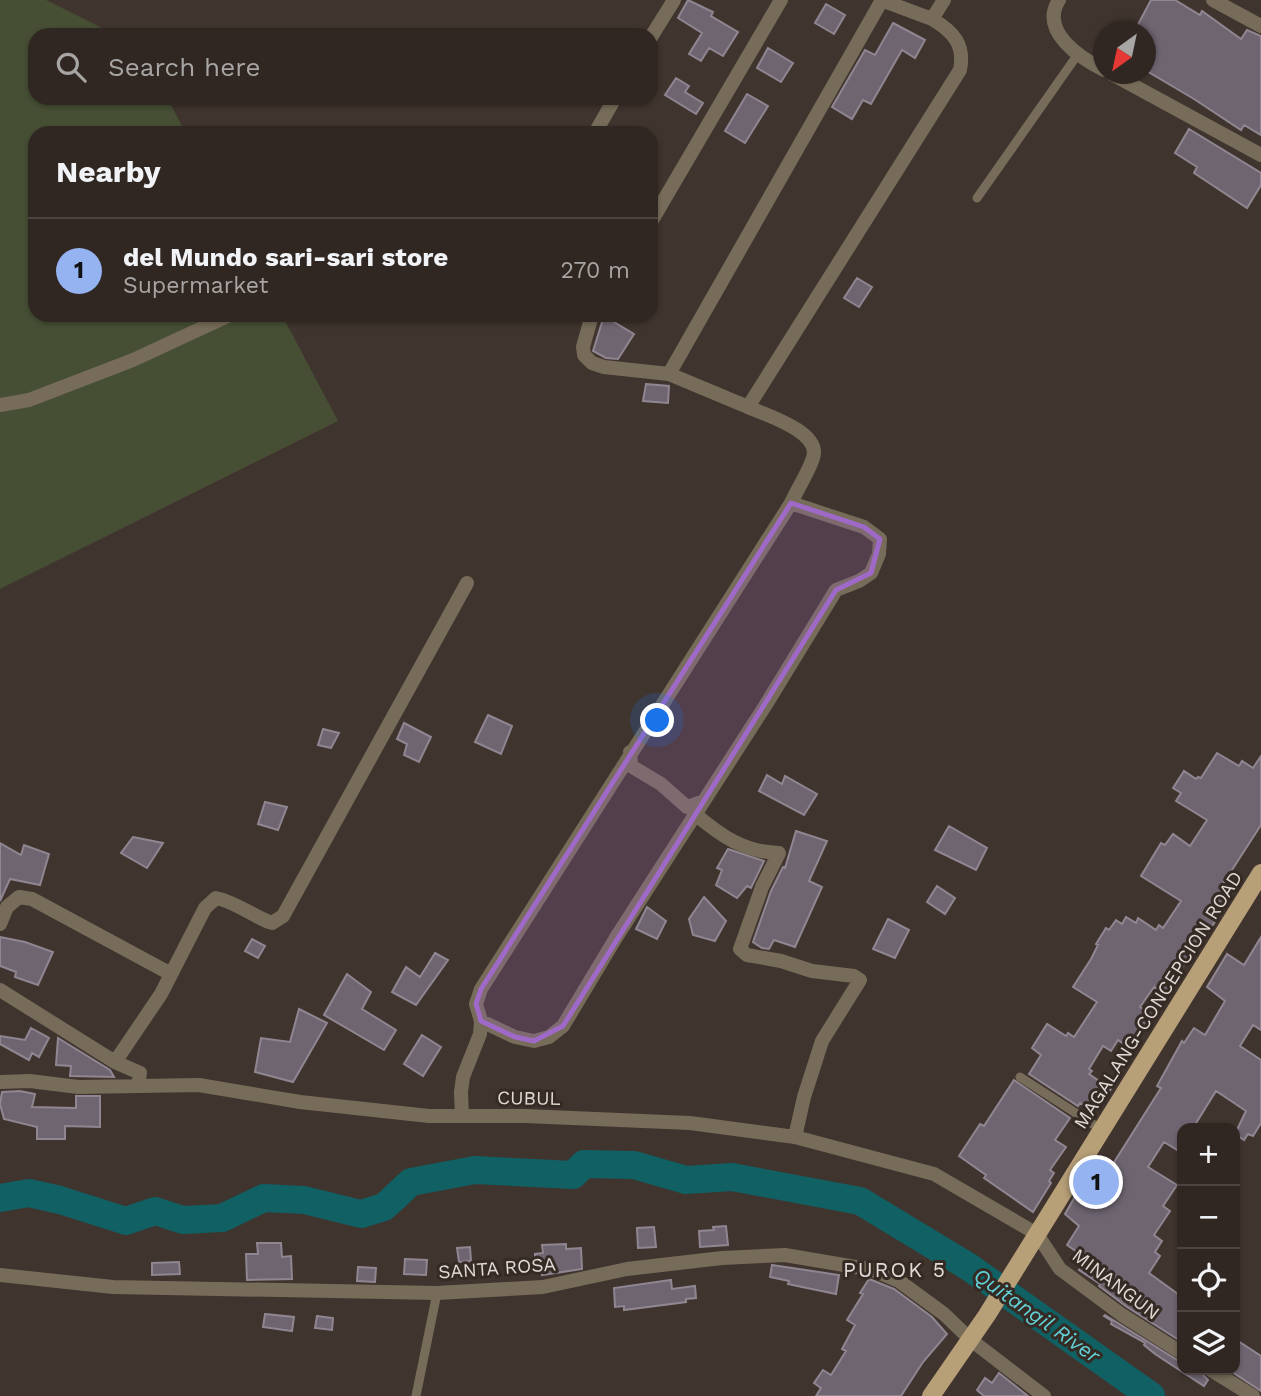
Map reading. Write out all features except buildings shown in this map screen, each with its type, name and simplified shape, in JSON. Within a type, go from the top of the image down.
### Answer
[{"type":"main road","name":"MAGALANG-CONCEPCION ROAD","points":[[931,1396],[987,1315],[1261,873]]},
{"type":"street","points":[[657,28],[674,0]]},
{"type":"street","points":[[658,210],[781,0]]},
{"type":"street","points":[[668,374],[882,0],[932,19],[955,36],[963,55],[961,70],[748,407]]},
{"type":"street","points":[[932,19],[944,0]]},
{"type":"street","points":[[1059,0],[1054,7],[1054,19],[1065,45],[1093,63]]},
{"type":"street","points":[[1213,0],[1261,26]]},
{"type":"street","points":[[1130,84],[1261,155]]},
{"type":"street","points":[[599,126],[611,105]]},
{"type":"street","points":[[0,405],[29,400],[133,360],[215,322]]},
{"type":"street","points":[[462,1116],[463,1077],[475,1049],[481,1021],[476,1004],[489,975],[791,503],[814,456],[810,439],[800,431],[748,407],[668,374],[604,367],[592,363],[584,355],[583,347],[590,322]]},
{"type":"street","points":[[481,1021],[515,1037],[534,1041],[549,1037],[563,1026],[836,590],[859,581],[870,573],[879,554],[880,539],[864,527],[791,503]]},
{"type":"street","points":[[115,1062],[161,993],[205,908],[216,898],[228,901],[272,923],[283,916],[467,583]]},
{"type":"street","points":[[630,752],[631,766],[661,784],[687,807],[704,801]]},
{"type":"street","points":[[695,814],[721,836],[759,852],[779,853],[762,887],[740,948],[747,955],[781,961],[812,971],[854,976],[860,980],[822,1041],[804,1097],[795,1138]]},
{"type":"street","points":[[0,924],[7,907],[19,897],[32,899],[171,974]]},
{"type":"street","points":[[0,990],[115,1062],[140,1073],[138,1086]]},
{"type":"street","name":"CUBUL","points":[[0,1082],[30,1081],[78,1087],[199,1085],[300,1101],[429,1116],[525,1116],[690,1123],[795,1138],[934,1174],[1033,1241]]},
{"type":"street","name":"MINANGUN","points":[[1033,1241],[1060,1269],[1122,1315],[1177,1350]]},
{"type":"street","name":"SANTA ROSA","points":[[0,1275],[113,1287],[437,1293],[543,1287],[627,1269],[722,1258],[785,1255],[873,1270],[899,1281],[944,1314],[971,1340],[1044,1396]]},
{"type":"street","points":[[1219,1375],[1253,1396]]},
{"type":"lane","points":[[978,198],[1078,54]]},
{"type":"lane","points":[[1020,1077],[1102,1130]]},
{"type":"lane","points":[[416,1396],[437,1293]]},
{"type":"highlighted area","points":[[791,503],[864,527],[880,539],[871,573],[836,590],[563,1026],[534,1041],[515,1037],[481,1021],[476,1004],[481,989]]},
{"type":"green space","points":[[0,0],[46,0],[102,28],[28,28],[28,105],[171,105],[182,126],[28,126],[28,322],[286,322],[338,421],[0,589]]},
{"type":"waterway","name":"Quitangil River","points":[[0,1198],[29,1193],[126,1221],[155,1211],[183,1220],[222,1218],[264,1198],[304,1200],[361,1214],[384,1207],[411,1182],[475,1170],[573,1175],[584,1164],[634,1165],[686,1180],[732,1177],[860,1201],[969,1267],[1151,1396]]},
{"type":"place","name":"del Mundo sari-sari store","points":[[1096,1182]]},
{"type":"district","name":"PUROK 5","points":[[895,1269]]}]
